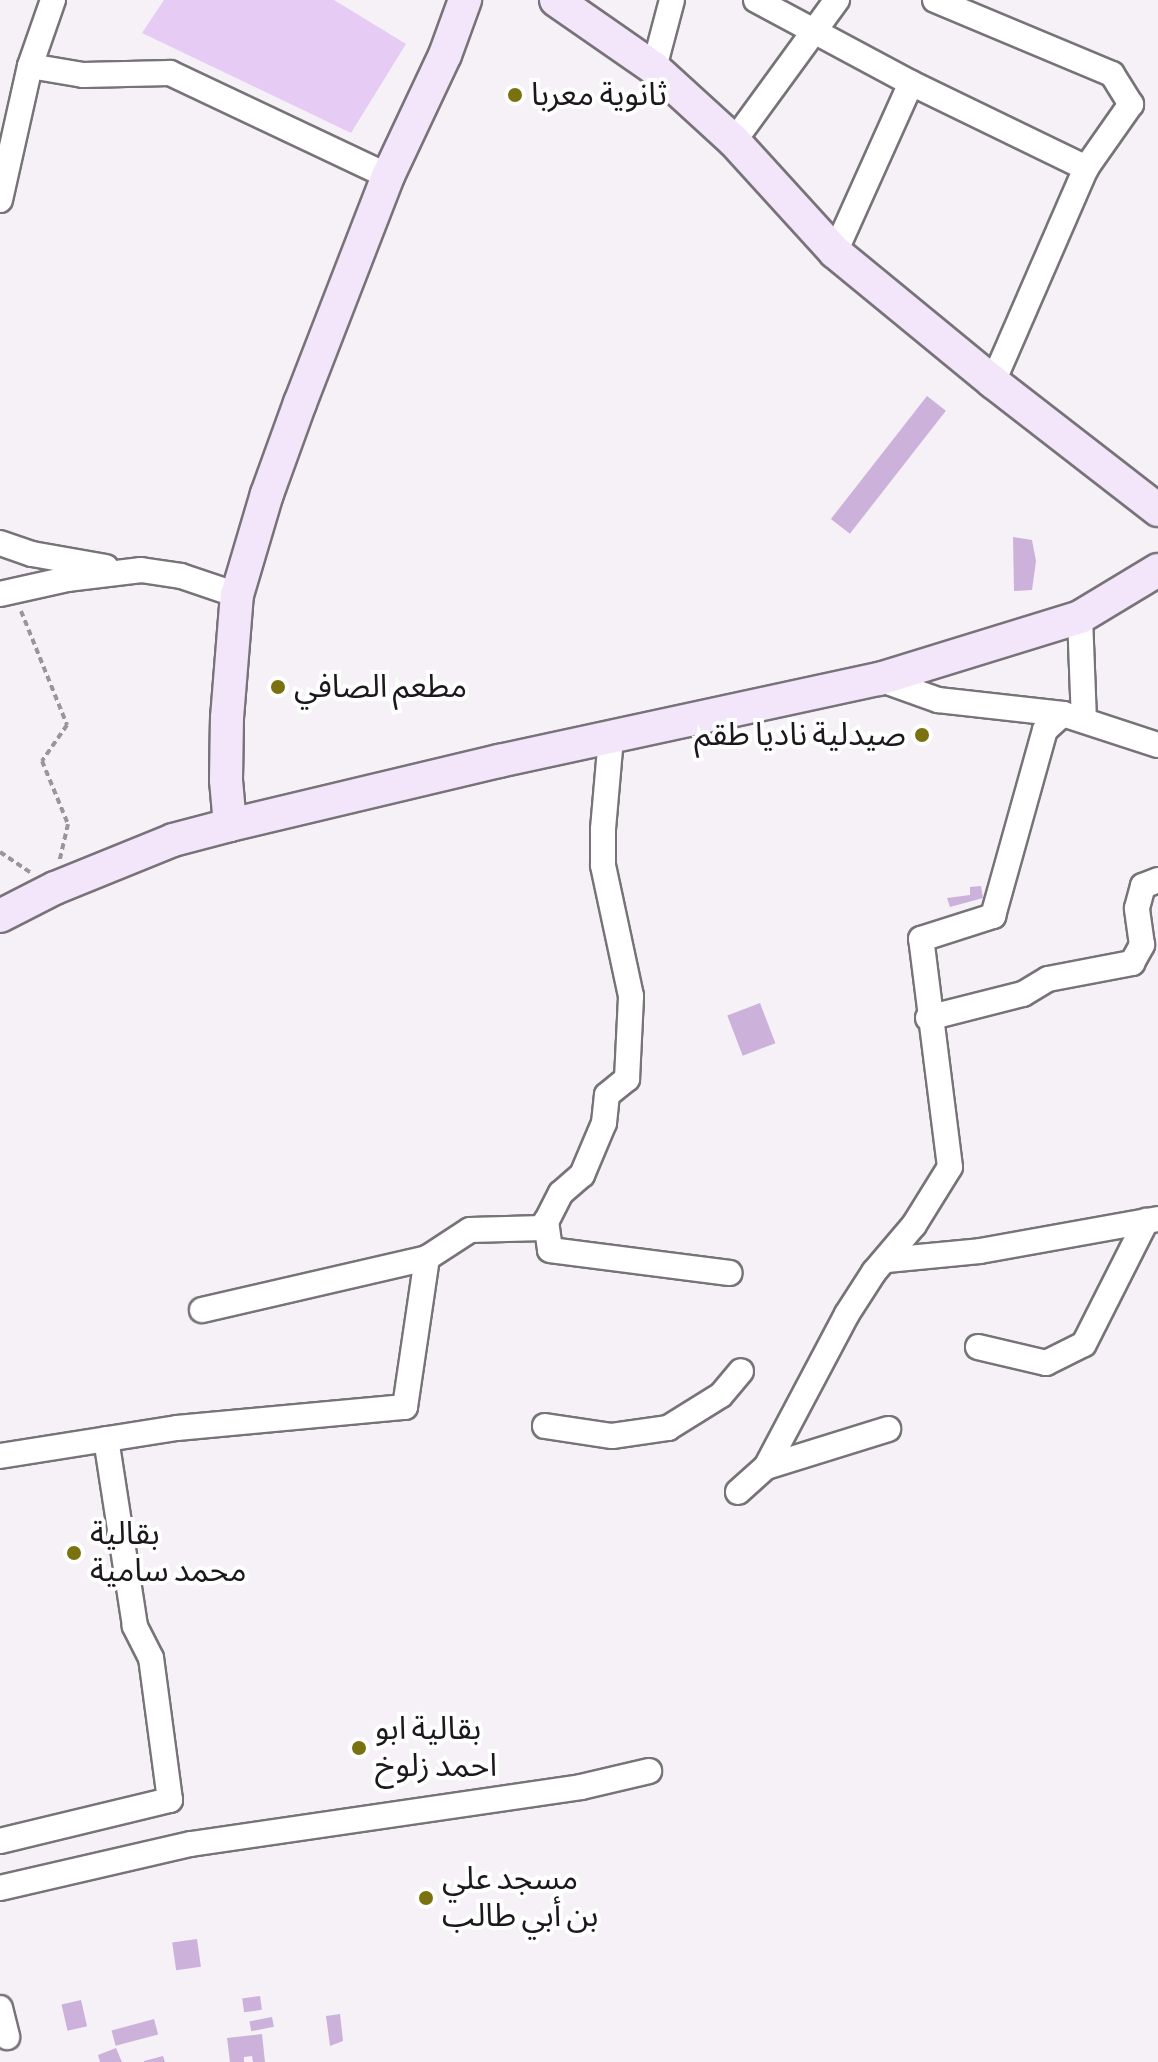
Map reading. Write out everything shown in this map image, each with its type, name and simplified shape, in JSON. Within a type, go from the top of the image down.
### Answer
[{"type":"main road","points":[[230,825],[226,780],[227,718],[237,595],[267,494],[388,176],[445,55],[465,0]]},
{"type":"main road","points":[[556,0],[654,68],[734,141],[835,252],[993,382],[1158,510]]},
{"type":"main road","points":[[0,916],[55,888],[173,840],[879,679],[1080,617],[1158,570]]},
{"type":"street","points":[[0,200],[30,66],[53,0]]},
{"type":"street","points":[[654,68],[672,0]]},
{"type":"street","points":[[756,0],[816,29],[911,83],[1086,168]]},
{"type":"street","points":[[734,141],[837,0]]},
{"type":"street","points":[[935,0],[1112,74],[1131,104],[1086,168],[993,382]]},
{"type":"street","points":[[30,66],[83,75],[170,73],[388,176]]},
{"type":"street","points":[[835,252],[911,83]]},
{"type":"street","points":[[0,543],[32,554],[125,572]]},
{"type":"street","points":[[7,593],[141,570],[181,576],[237,595]]},
{"type":"street","points":[[1073,717],[1080,617]]},
{"type":"street","points":[[879,679],[938,700],[1073,717],[1158,745]]},
{"type":"street","points":[[738,1492],[766,1467],[847,1314],[914,1225],[950,1167],[928,1018],[921,939],[993,916],[1045,730],[1073,717]]},
{"type":"street","points":[[202,1310],[427,1258],[470,1230],[543,1228],[561,1193],[582,1175],[604,1123],[607,1095],[627,1079],[631,996],[603,865],[611,738]]},
{"type":"street","points":[[928,1018],[1023,994],[1048,979],[1132,963],[1142,945],[1137,908],[1143,886],[1158,880]]},
{"type":"street","points":[[887,1260],[980,1251],[1152,1220]]},
{"type":"street","points":[[978,1347],[1046,1363],[1084,1344],[1152,1220]]},
{"type":"street","points":[[546,1221],[550,1250],[730,1273]]},
{"type":"street","points":[[0,1456],[177,1428],[405,1407],[427,1258]]},
{"type":"street","points":[[545,1426],[612,1436],[668,1428],[721,1395],[741,1371]]},
{"type":"street","points":[[766,1467],[888,1429]]},
{"type":"street","points":[[0,1841],[170,1800],[151,1658],[135,1626],[106,1439]]},
{"type":"street","points":[[0,1888],[191,1844],[581,1787],[649,1771]]},
{"type":"street","points":[[0,2008],[7,2037]]},
{"type":"path","points":[[0,852],[55,888],[68,824],[42,761],[67,725],[7,593]]},
{"type":"shaded area","points":[[164,0],[334,0],[406,44],[351,133],[142,33]]},
{"type":"building","points":[[927,396],[946,411],[850,534],[831,519]]},
{"type":"building","points":[[1013,537],[1032,540],[1036,561],[1032,590],[1014,591]]},
{"type":"building","points":[[981,886],[983,898],[950,907],[947,898],[970,895],[970,887]]},
{"type":"building","points":[[760,1003],[775,1043],[743,1056],[727,1016]]},
{"type":"building","points":[[197,1939],[201,1967],[176,1970],[172,1942]]},
{"type":"building","points":[[260,1996],[262,2010],[244,2012],[242,1999]]},
{"type":"building","points":[[81,2000],[87,2026],[68,2031],[62,2004]]},
{"type":"building","points":[[340,2014],[343,2041],[330,2046],[326,2016]]},
{"type":"building","points":[[272,2017],[274,2027],[251,2031],[249,2021]]},
{"type":"building","points":[[154,2019],[158,2034],[116,2046],[111,2030]]},
{"type":"building","points":[[262,2034],[265,2062],[253,2062],[252,2056],[244,2057],[244,2062],[230,2062],[227,2038]]},
{"type":"building","points":[[116,2048],[122,2062],[100,2062],[98,2055]]},
{"type":"building","points":[[163,2056],[165,2062],[144,2062],[144,2061]]},
{"type":"place","name":"ثانوية معربا","points":[[515,95]]},
{"type":"place","name":"مطعم الصافي","points":[[278,687]]},
{"type":"place","name":"صيدلية ناديا طقم","points":[[922,735]]},
{"type":"place","name":"بقالية محمد سامية","points":[[74,1553]]},
{"type":"place","name":"بقالية ابو احمد زلوخ","points":[[359,1748]]},
{"type":"place","name":"مسجد علي بن أبي طالب","points":[[426,1898]]}]
